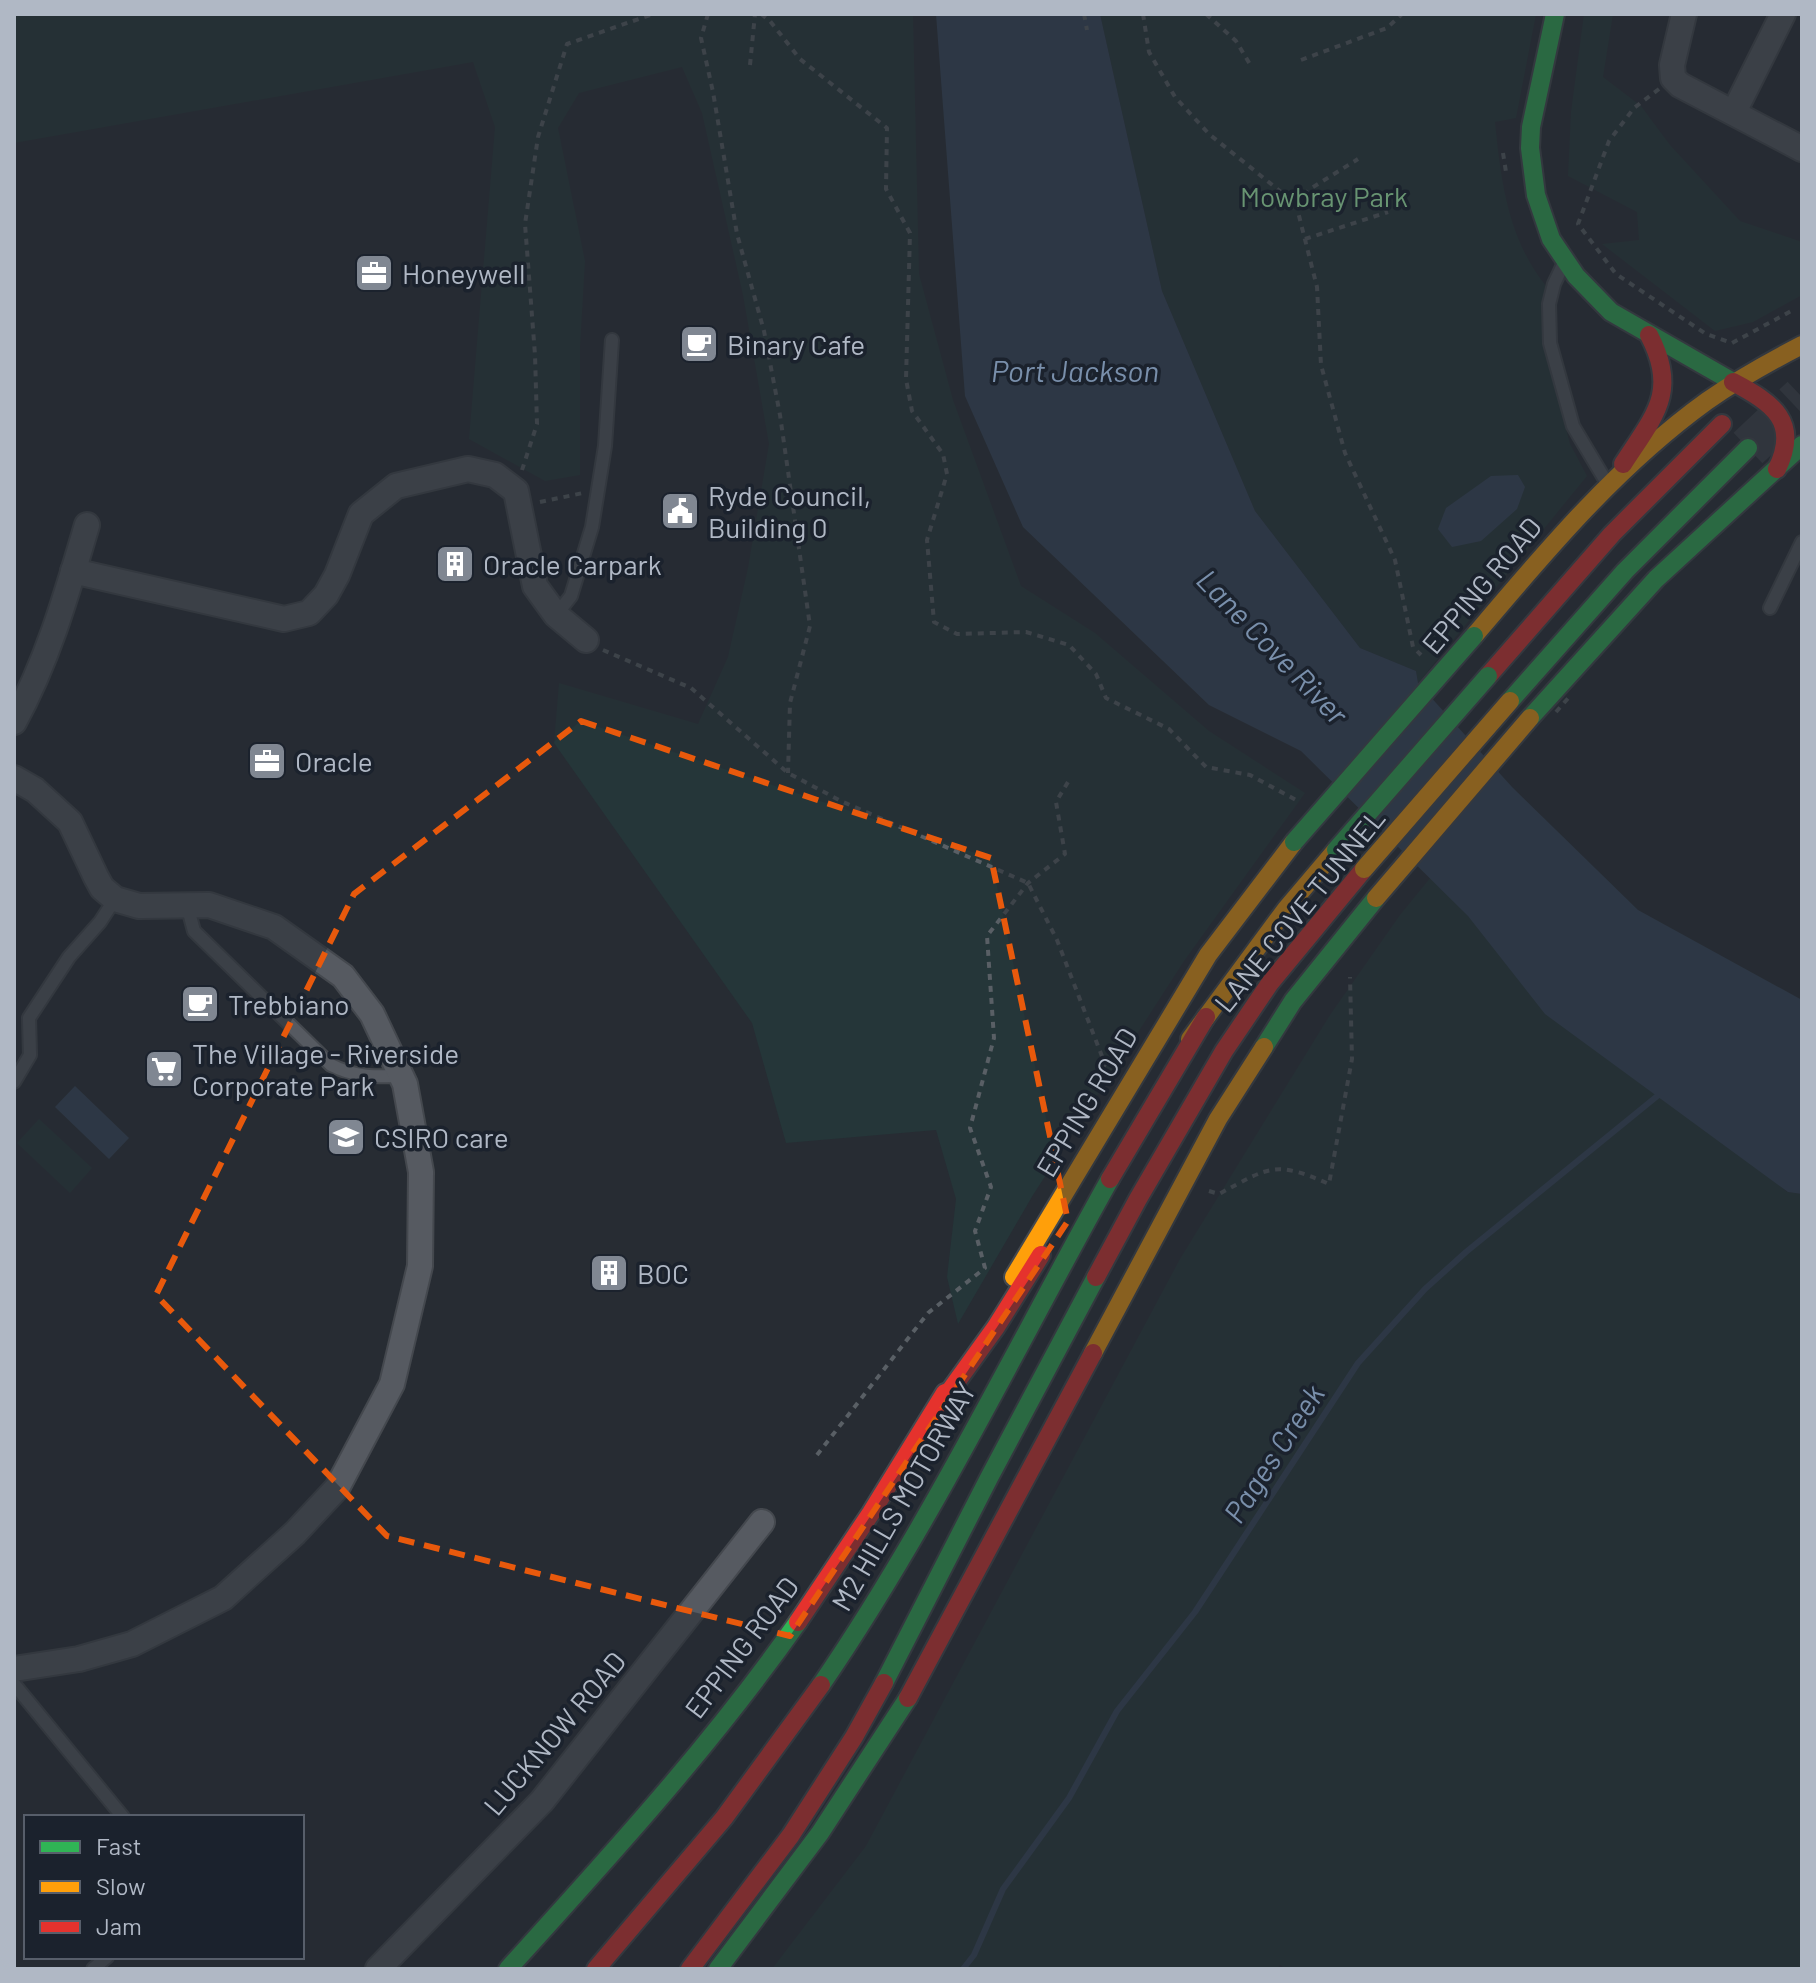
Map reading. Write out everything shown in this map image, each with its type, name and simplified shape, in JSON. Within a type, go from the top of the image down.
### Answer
[{"type":"main road","points":[[1555,14],[1531,127],[1530,148],[1536,195],[1551,239],[1565,262],[1611,312],[1767,401],[1783,422],[1786,448],[1777,469]]},
{"type":"main road","points":[[1610,485],[1649,422],[1664,389],[1662,362],[1649,335]]},
{"type":"main road","name":"EPPING ROAD","points":[[508,1969],[615,1853],[691,1762],[850,1548],[1208,955],[1294,842],[1542,555],[1610,485],[1664,437],[1802,345]]},
{"type":"main road","points":[[1738,385],[1774,382]]},
{"type":"main road","name":"LANE COVE TUNNEL","points":[[1206,1017],[1286,909],[1336,850],[1612,534],[1722,424]]},
{"type":"main road","points":[[718,1969],[778,1892],[864,1771],[913,1689],[1218,1119],[1293,1001],[1376,898],[1530,718],[1656,579],[1802,445]]},
{"type":"main road","name":"LANE COVE TUNNEL","points":[[990,1476],[1138,1199],[1224,1051],[1270,983],[1558,644],[1629,566],[1748,448]]},
{"type":"main road","points":[[932,1416],[996,1327],[1090,1177],[1206,1017]]},
{"type":"main road","name":"M2 HILLS MOTORWAY","points":[[596,1969],[735,1802],[814,1694],[874,1604],[958,1464],[1110,1180],[1206,1017]]},
{"type":"main road","points":[[690,1969],[791,1835],[854,1737],[893,1668],[990,1476]]},
{"type":"main road","name":"M2 HILLS MOTORWAY","points":[[889,1631],[990,1476]]},
{"type":"street","points":[[1684,14],[1672,65],[1673,78],[1680,85],[1802,149]]},
{"type":"street","points":[[1734,112],[1783,14]]},
{"type":"street","points":[[73,571],[284,619],[309,613],[326,595],[337,575],[361,514],[396,486],[468,469],[495,475],[525,497],[535,586],[556,615],[586,640]]},
{"type":"street","points":[[14,722],[36,683],[87,525]]},
{"type":"street","points":[[14,778],[50,801],[70,822],[102,888],[115,899],[139,906],[209,905],[274,927],[343,976],[372,1014],[405,1084],[421,1172],[420,1266],[392,1384],[337,1488],[295,1533],[223,1598],[132,1644],[79,1659],[14,1669]]},
{"type":"street","name":"LUCKNOW ROAD","points":[[378,1969],[542,1801],[762,1522]]},
{"type":"lane","points":[[1565,262],[1554,284],[1549,304],[1550,343],[1573,426],[1610,485]]},
{"type":"lane","points":[[556,615],[571,596],[592,527],[605,446],[612,340]]},
{"type":"lane","points":[[1770,608],[1802,542]]},
{"type":"lane","points":[[14,1082],[30,1055],[29,1018],[69,957],[100,922],[115,899]]},
{"type":"lane","points":[[187,905],[194,931],[331,1065],[347,1073],[369,1077],[401,1076]]},
{"type":"lane","points":[[14,1684],[121,1815]]},
{"type":"path","points":[[597,493],[525,497],[537,424],[525,224],[538,137],[567,44],[653,14]]},
{"type":"path","points":[[708,14],[701,38],[716,106],[737,234],[764,331],[780,415],[810,626],[790,703],[788,773]]},
{"type":"path","points":[[750,65],[758,14],[770,21],[800,59],[887,128],[886,189],[910,233],[906,379],[912,411],[943,454],[947,474],[927,540],[934,622],[957,634],[1026,632],[1069,645],[1096,674],[1106,698],[1169,729],[1206,767],[1250,775],[1291,795],[1286,807]]},
{"type":"path","points":[[1084,14],[1087,30]]},
{"type":"path","points":[[1143,14],[1149,52],[1175,97],[1209,134],[1296,204],[1317,287],[1321,365],[1345,453],[1395,560],[1413,647],[1422,656]]},
{"type":"path","points":[[1206,14],[1236,41],[1251,66]]},
{"type":"path","points":[[1301,60],[1387,28],[1402,14]]},
{"type":"path","points":[[1650,97],[1634,108],[1609,141],[1578,224],[1616,274],[1706,334],[1732,343],[1795,309]]},
{"type":"path","points":[[1296,204],[1310,189],[1358,159]]},
{"type":"path","points":[[1305,239],[1388,212]]},
{"type":"path","points":[[586,640],[619,659],[691,688],[788,773],[841,801],[1028,883],[1057,940],[1105,1064],[1091,1091]]},
{"type":"path","points":[[817,1455],[928,1313],[985,1268],[975,1231],[991,1187],[970,1128],[994,1038],[987,936],[1028,883],[1065,854],[1056,802],[1071,777]]},
{"type":"path","points":[[1200,1188],[1219,1194],[1265,1169],[1298,1170],[1329,1184],[1352,1059],[1348,981],[1354,966]]},
{"type":"highlighted area","points":[[581,721],[991,858],[1068,1221],[790,1636],[387,1536],[156,1295],[354,894]]},
{"type":"green space","points":[[14,14],[913,14],[919,274],[953,400],[1021,586],[1095,633],[1209,731],[1305,793],[1184,961],[1033,1195],[958,1324],[947,1277],[956,1199],[936,1130],[786,1143],[752,1023],[554,743],[559,683],[698,724],[728,657],[748,568],[769,444],[743,295],[702,113],[682,67],[579,93],[558,128],[585,261],[580,347],[580,475],[545,481],[469,439],[495,127],[473,62],[14,143]]},
{"type":"green space","name":"Mowbray Park","points":[[1100,14],[1536,14],[1516,118],[1495,122],[1497,144],[1508,208],[1515,229],[1533,268],[1546,286],[1544,345],[1570,444],[1587,476],[1418,683],[1416,671],[1360,648],[1255,511],[1162,291]]},
{"type":"green space","points":[[1584,14],[1613,14],[1603,77],[1641,106],[1670,145],[1740,221],[1802,242],[1802,295],[1753,322],[1715,331],[1602,244],[1639,240],[1637,212],[1568,176],[1571,112]]},
{"type":"green space","points":[[1431,877],[1468,916],[1787,1192],[1802,1194],[1802,1969],[1287,1969],[1280,1965],[1277,1969],[772,1969],[866,1846],[1180,1259],[1330,1015],[1400,915]]},
{"type":"green space","points":[[39,1119],[92,1168],[70,1193],[17,1143]]},
{"type":"water","name":"Port Jackson","points":[[936,14],[1100,14],[1162,291],[1255,511],[1360,648],[1416,671],[1418,683],[1512,787],[1638,910],[1802,1000],[1802,1194],[1788,1192],[1545,1014],[1468,916],[1301,751],[1209,705],[1023,527],[965,396]]},
{"type":"water","points":[[1518,475],[1525,487],[1517,509],[1481,541],[1452,547],[1438,529],[1446,508],[1491,476]]},
{"type":"water","points":[[75,1086],[129,1138],[109,1159],[55,1107]]},
{"type":"waterway","name":"Pages Creek","points":[[963,1969],[974,1955],[1003,1889],[1069,1798],[1117,1711],[1195,1612],[1358,1363],[1425,1289],[1466,1252],[1661,1093]]},
{"type":"tunnel","points":[[1748,448],[1802,397]]},
{"type":"traffic: fast","points":[[1555,14],[1531,127],[1530,148],[1536,195],[1551,239],[1576,276],[1611,312],[1733,382]]},
{"type":"traffic: fast","points":[[1530,718],[1656,579],[1802,445]]},
{"type":"traffic: fast","points":[[1510,701],[1625,571],[1748,448]]},
{"type":"traffic: fast","points":[[1294,842],[1474,636]]},
{"type":"traffic: fast","points":[[1336,850],[1488,676]]},
{"type":"traffic: fast","points":[[1264,1047],[1293,1001],[1376,898]]},
{"type":"traffic: fast","points":[[821,1685],[936,1499],[1110,1179]]},
{"type":"traffic: fast","points":[[884,1683],[1096,1277]]},
{"type":"traffic: fast","points":[[508,1969],[694,1757],[798,1622]]},
{"type":"traffic: fast","points":[[718,1969],[820,1833],[908,1698]]},
{"type":"traffic: slow","points":[[1474,636],[1583,511],[1643,453],[1718,393],[1802,345]]},
{"type":"traffic: slow","points":[[1364,869],[1510,701]]},
{"type":"traffic: slow","points":[[1376,898],[1530,718]]},
{"type":"traffic: slow","points":[[1014,1277],[1208,955],[1294,842]]},
{"type":"traffic: slow","points":[[1190,1039],[1286,909],[1336,850]]},
{"type":"traffic: slow","points":[[1093,1353],[1218,1119],[1264,1047]]},
{"type":"traffic: jam","points":[[1623,464],[1659,403],[1662,372],[1649,335]]},
{"type":"traffic: jam","points":[[1733,382],[1771,406],[1779,416],[1785,439],[1777,469]]},
{"type":"traffic: jam","points":[[1488,676],[1612,534],[1722,424]]},
{"type":"traffic: jam","points":[[1096,1277],[1224,1051],[1270,983],[1364,869]]},
{"type":"traffic: jam","points":[[1110,1179],[1206,1017]]},
{"type":"traffic: jam","points":[[932,1416],[996,1327],[1041,1255]]},
{"type":"traffic: jam","points":[[908,1698],[1093,1353]]},
{"type":"traffic: jam","points":[[798,1622],[871,1513],[945,1393]]},
{"type":"traffic: jam","points":[[690,1969],[791,1835],[854,1737],[884,1683]]},
{"type":"traffic: jam","points":[[596,1969],[724,1818],[821,1685]]},
{"type":"place","name":"Honeywell","points":[[374,273]]},
{"type":"place","name":"Binary Cafe","points":[[699,344]]},
{"type":"place","name":"Ryde Council, Building 0","points":[[680,511]]},
{"type":"place","name":"Oracle Carpark","points":[[455,564]]},
{"type":"place","name":"Oracle","points":[[267,761]]},
{"type":"place","name":"Trebbiano","points":[[200,1004]]},
{"type":"place","name":"The Village - Riverside Corporate Park","points":[[164,1069]]},
{"type":"place","name":"CSIRO care","points":[[346,1137]]},
{"type":"place","name":"BOC","points":[[609,1273]]},
{"type":"water label","name":"Lane Cove River","points":[[1273,646]]}]
